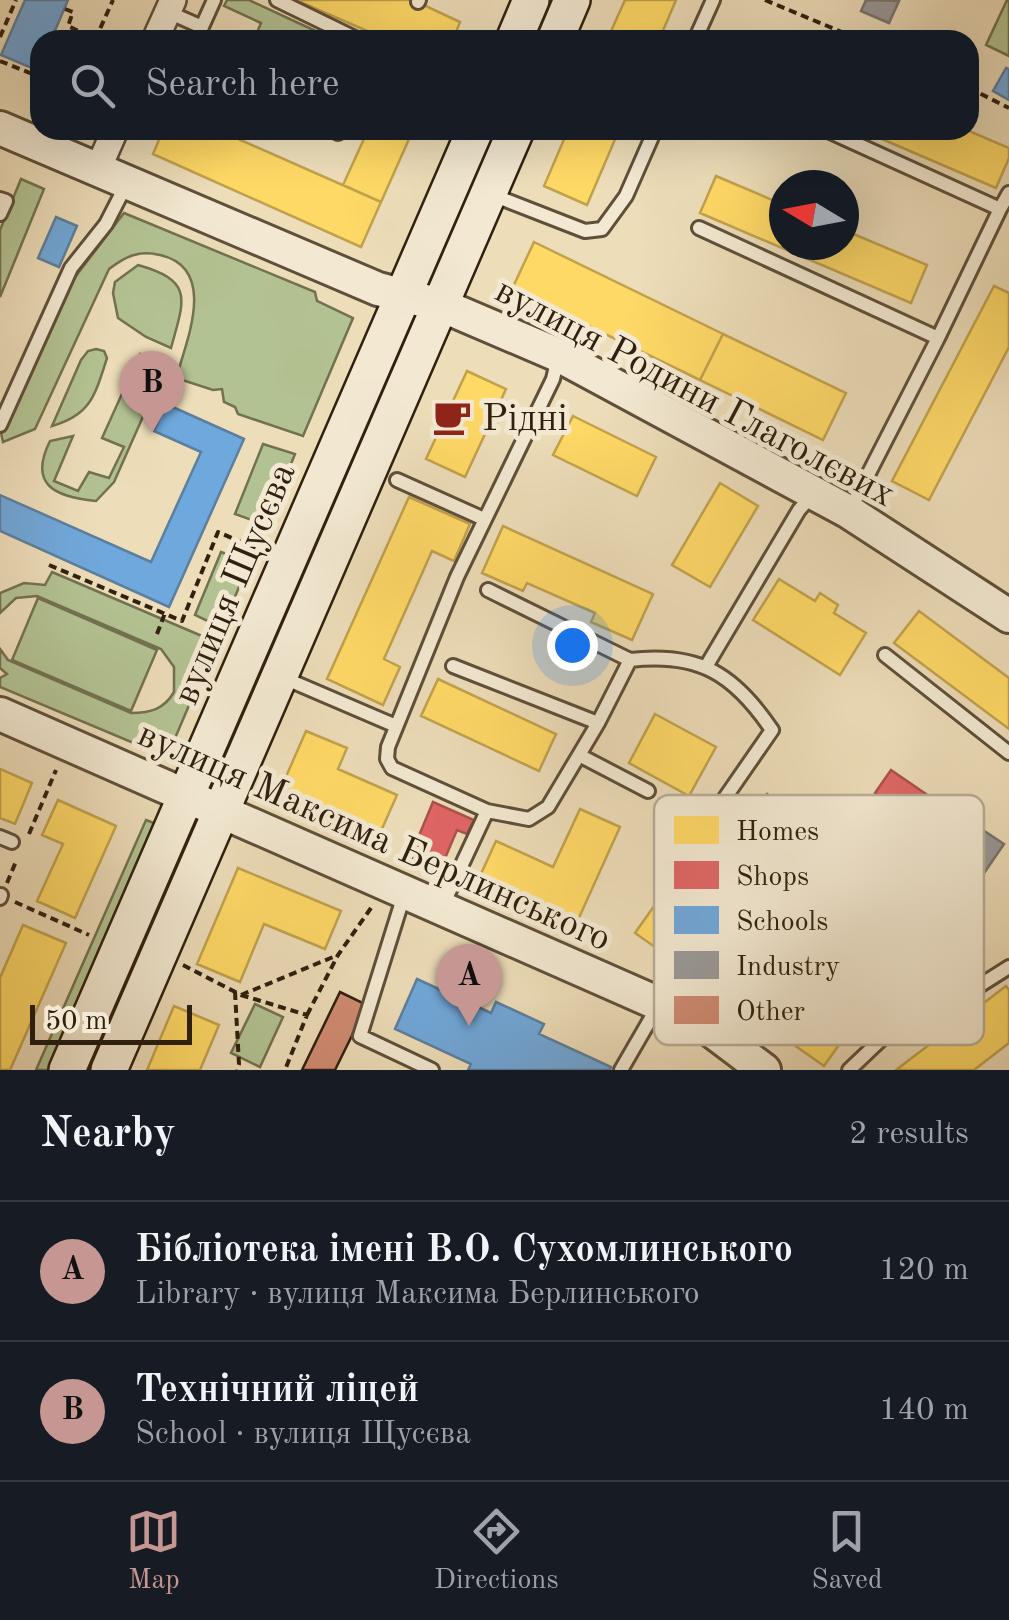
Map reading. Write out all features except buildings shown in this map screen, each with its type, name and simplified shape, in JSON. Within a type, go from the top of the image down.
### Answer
[{"type":"main road","points":[[518,30],[532,0]]},
{"type":"main road","points":[[558,30],[572,0]]},
{"type":"main road","name":"вулиця Щусєва","points":[[67,1070],[471,140]]},
{"type":"main road","points":[[109,1070],[512,140]]},
{"type":"street","points":[[159,30],[170,6]]},
{"type":"street","name":"вулиця Родини Глаголєвих","points":[[0,128],[378,289],[441,305],[558,355],[849,512],[1009,616]]},
{"type":"street","points":[[113,176],[115,140]]},
{"type":"street","name":"вулиця Максима Берлинського","points":[[0,714],[187,796],[392,895],[441,909],[654,1002]]},
{"type":"street","name":"вулиця Максима Берлинського","points":[[731,1045],[764,1070]]},
{"type":"lane","points":[[201,30],[214,0]]},
{"type":"lane","points":[[277,0],[338,30]]},
{"type":"lane","points":[[700,30],[713,0]]},
{"type":"lane","points":[[170,6],[195,30]]},
{"type":"lane","points":[[488,194],[585,231],[602,230],[626,196],[651,140]]},
{"type":"lane","points":[[848,140],[1000,209]]},
{"type":"lane","points":[[0,425],[71,268],[106,224],[113,176]]},
{"type":"lane","points":[[849,512],[1009,193]]},
{"type":"lane","points":[[0,199],[6,202],[0,214]]},
{"type":"lane","points":[[699,228],[938,338]]},
{"type":"lane","points":[[558,355],[553,379],[484,518],[396,726],[387,759],[392,768],[487,811],[528,819],[548,807],[630,660]]},
{"type":"lane","points":[[396,480],[484,518]]},
{"type":"lane","points":[[707,665],[799,510],[814,493]]},
{"type":"lane","points":[[488,590],[630,660],[661,656],[707,665],[751,699],[772,730],[727,795]]},
{"type":"lane","points":[[885,655],[1009,753]]},
{"type":"lane","points":[[453,666],[598,723]]},
{"type":"lane","points":[[280,676],[396,726]]},
{"type":"lane","points":[[579,755],[648,791]]},
{"type":"lane","points":[[441,909],[487,811]]},
{"type":"lane","points":[[392,895],[360,1036],[432,1070]]},
{"type":"lane","points":[[984,983],[1009,967]]},
{"type":"lane","points":[[621,1070],[654,1013]]},
{"type":"lane","points":[[849,1070],[875,1045]]},
{"type":"path","points":[[0,37],[16,0]]},
{"type":"path","points":[[100,30],[113,0]]},
{"type":"path","points":[[765,0],[837,30]]},
{"type":"path","points":[[64,9],[73,12],[68,26],[77,30]]},
{"type":"path","points":[[0,61],[30,74]]},
{"type":"path","points":[[979,93],[1009,108]]},
{"type":"path","points":[[49,565],[182,621],[218,532],[266,553]]},
{"type":"path","points":[[157,634],[165,614]]},
{"type":"path","points":[[56,770],[1,897],[89,935]]},
{"type":"path","points":[[285,1070],[307,1015],[338,955],[392,895]]},
{"type":"path","points":[[238,994],[338,955]]},
{"type":"path","points":[[178,963],[238,994],[307,1015]]},
{"type":"path","points":[[237,1070],[238,994]]},
{"type":"green space","points":[[227,0],[249,0],[314,30],[258,30],[261,23],[224,6]]},
{"type":"green space","points":[[1009,0],[1009,56],[986,45]]},
{"type":"green space","points":[[21,179],[44,189],[0,297],[0,230]]},
{"type":"green space","points":[[124,213],[315,292],[317,301],[353,318],[303,436],[238,414],[235,407],[224,402],[222,389],[213,390],[176,378],[191,326],[193,290],[189,274],[178,262],[146,253],[109,269],[35,429],[3,442],[1,433],[72,281]]},
{"type":"green space","points":[[138,265],[169,278],[181,294],[171,348],[118,318],[115,282]]},
{"type":"green space","points":[[88,351],[104,351],[107,358],[90,402],[75,416],[52,426],[81,360]]},
{"type":"green space","points":[[140,354],[151,358],[156,366],[157,385],[114,482],[96,501],[58,492],[49,486],[42,468],[50,441],[73,436],[54,481],[78,491],[89,472],[109,478],[124,447],[102,438]]},
{"type":"green space","points":[[263,444],[295,454],[266,525],[235,514]]},
{"type":"green space","points":[[221,552],[249,563],[222,628],[195,615]]},
{"type":"green space","points":[[52,572],[216,642],[167,757],[0,687],[0,678],[7,674],[0,668],[0,649],[8,660],[131,713],[156,709],[174,692],[174,667],[161,649],[37,596],[16,598],[0,613],[0,593],[24,583],[45,585]]},
{"type":"green space","points":[[38,598],[157,650],[131,711],[12,660]]},
{"type":"green space","points":[[146,820],[159,825],[53,1070],[36,1070]]},
{"type":"green space","points":[[255,1004],[283,1017],[260,1067],[231,1053]]},
{"type":"place","name":"Рідні","points":[[452,417]]},
{"type":"place","name":"Технічний ліцей","points":[[152,433]]},
{"type":"place","name":"Бібліотека імені В.О. Сухомлинського","points":[[469,1026]]}]
